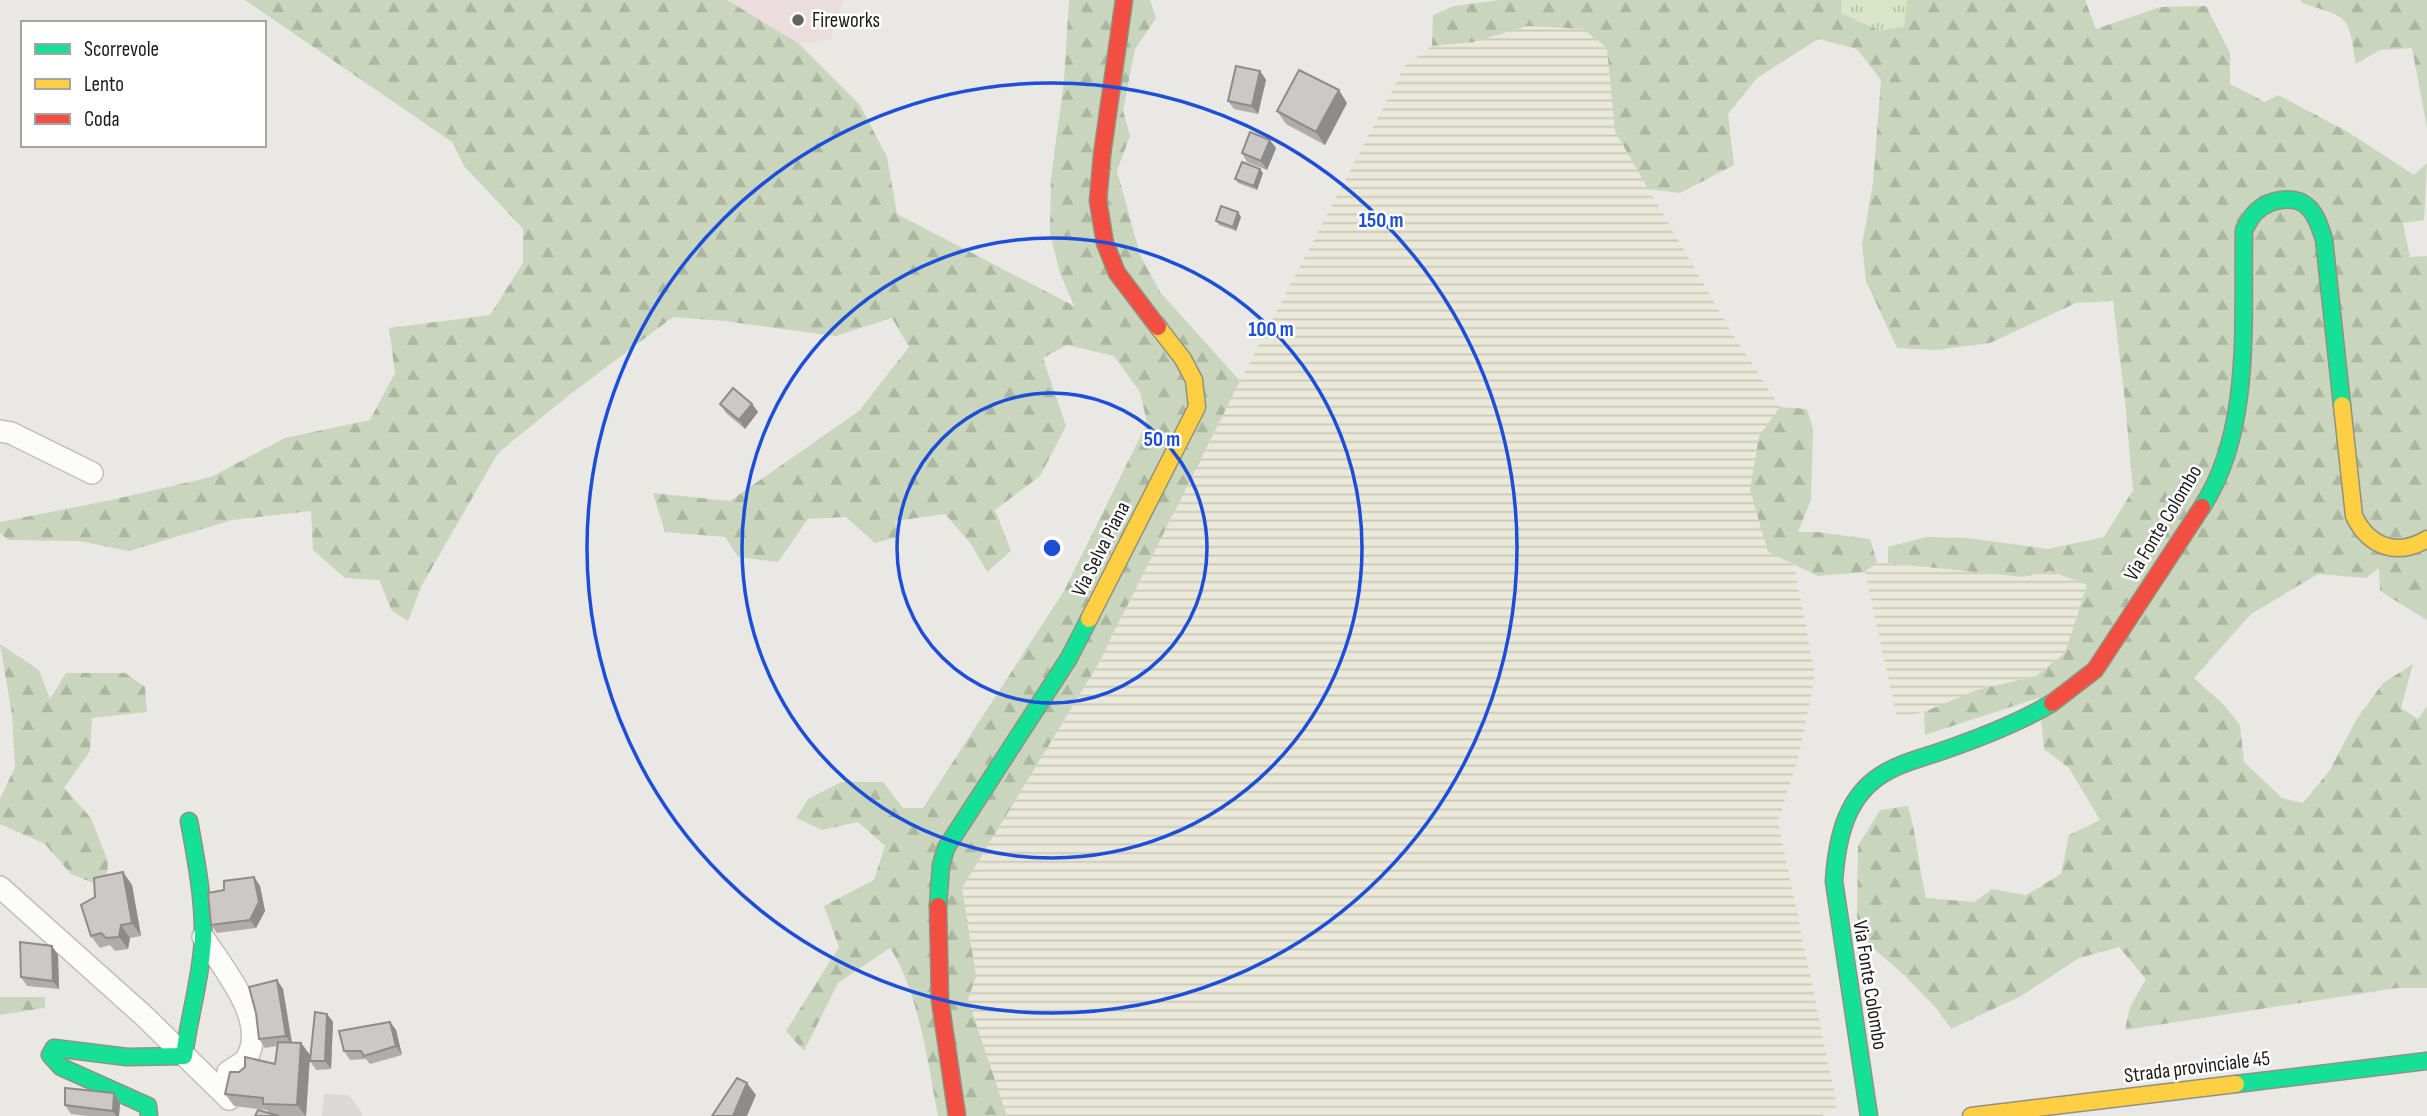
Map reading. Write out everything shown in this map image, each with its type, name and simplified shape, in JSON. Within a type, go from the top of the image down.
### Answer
[{"type":"street","name":"Via Selva Piana","points":[[957,1116],[940,1000],[938,898],[941,865],[946,848],[1069,658],[1197,407],[1194,380],[1183,359],[1117,273],[1105,243],[1098,201],[1124,0]]},
{"type":"street","name":"Via Fonte Colombo","points":[[1869,1116],[1834,881],[1836,849],[1844,822],[1871,783],[1889,771],[2001,729],[2042,710],[2077,688],[2095,670],[2212,492],[2230,444],[2241,386],[2244,230],[2255,212],[2270,202],[2290,200],[2306,205],[2315,217],[2324,239],[2354,516],[2364,534],[2398,550],[2420,544],[2427,539]]},
{"type":"street","points":[[0,431],[11,433],[92,473]]},
{"type":"street","points":[[184,1056],[188,1024],[199,980],[203,937],[199,880],[189,821]]},
{"type":"street","points":[[0,887],[143,1015],[229,1099],[228,1072],[246,1059],[254,1033],[245,1002],[203,937]]},
{"type":"street","points":[[149,1116],[148,1106],[61,1067],[50,1055],[54,1048],[127,1057],[184,1056]]},
{"type":"street","name":"Strada provinciale 45","points":[[1971,1116],[2427,1060]]},
{"type":"shaded area","name":"Fireworks","points":[[727,0],[843,0],[830,40],[798,43]]},
{"type":"shaded area","points":[[1528,26],[1583,29],[1607,48],[1615,131],[1732,333],[1780,407],[1759,436],[1768,552],[1794,565],[1815,675],[1799,755],[1778,821],[1837,1106],[1822,1116],[1007,1116],[968,999],[976,976],[962,888],[1097,666],[1240,381],[1405,66],[1432,46],[1474,42]]},
{"type":"shaded area","points":[[1877,562],[2023,577],[2051,571],[2087,585],[2065,653],[2036,676],[1977,690],[1924,712],[1897,717],[1865,572]]},
{"type":"shaded area","points":[[324,1094],[349,1095],[362,1116],[322,1116]]},
{"type":"green space","points":[[245,0],[727,0],[798,43],[860,105],[887,157],[897,214],[1074,306],[1060,273],[1050,234],[1051,178],[1064,81],[1069,0],[1150,0],[1156,18],[1135,49],[1123,110],[1130,136],[1117,171],[1140,255],[1160,292],[1240,381],[1097,666],[962,888],[976,976],[968,999],[1007,1116],[938,1116],[915,1007],[900,966],[890,948],[838,983],[804,1051],[786,1031],[839,947],[824,906],[874,880],[885,846],[858,822],[822,830],[796,818],[808,799],[841,782],[883,782],[903,808],[923,808],[1064,591],[1147,423],[1140,392],[1114,356],[1067,345],[1043,358],[1066,426],[1040,476],[995,510],[1011,551],[987,572],[971,544],[945,514],[895,521],[898,537],[875,543],[846,517],[808,519],[778,562],[738,557],[725,537],[665,532],[653,493],[730,501],[859,411],[909,347],[892,318],[835,336],[673,317],[498,453],[422,585],[408,621],[392,611],[379,580],[345,578],[313,550],[311,511],[232,520],[129,551],[79,541],[8,540],[0,533],[0,522],[211,477],[285,438],[370,420],[395,373],[389,328],[490,315],[523,263],[523,229],[464,166],[452,142]]},
{"type":"green space","points":[[1499,0],[1842,0],[1841,13],[1880,31],[1904,26],[1907,0],[2085,0],[2096,29],[2160,7],[2206,6],[2230,53],[2230,84],[2265,102],[2278,95],[2348,132],[2414,175],[2427,163],[2424,220],[2403,223],[2410,257],[2427,256],[2427,620],[2380,591],[2379,568],[2366,578],[2318,574],[2251,614],[2194,678],[2224,705],[2240,725],[2244,762],[2282,798],[2303,803],[2330,770],[2356,720],[2383,683],[2413,664],[2401,708],[2418,719],[2427,706],[2427,988],[2397,988],[2125,1030],[2130,1007],[2146,979],[2119,947],[2079,958],[2021,996],[1951,1029],[1937,1009],[1904,975],[1864,940],[1857,917],[1858,846],[1880,810],[1908,806],[1926,898],[1974,902],[1992,889],[2026,895],[2061,874],[2069,835],[2100,820],[2069,768],[2044,749],[2039,698],[1925,735],[1924,712],[1977,690],[2036,676],[2065,653],[2087,585],[2051,571],[2023,577],[1888,563],[1888,547],[1926,537],[1967,538],[2048,549],[2104,537],[2133,490],[2113,301],[2076,303],[1990,343],[1937,350],[1897,348],[1866,281],[1862,245],[1873,183],[1881,80],[1857,49],[1818,39],[1757,78],[1728,114],[1734,165],[1680,193],[1648,189],[1615,131],[1607,48],[1583,29],[1528,26],[1474,42],[1432,46],[1433,15],[1454,6]]},
{"type":"green space","points":[[1842,0],[1907,0],[1905,26],[1879,31],[1841,13]]},
{"type":"green space","points":[[2301,0],[2427,0],[2427,128],[2412,48],[2380,50],[2356,64],[2351,35],[2344,20],[2330,12],[2302,3]]},
{"type":"green space","points":[[1780,407],[1807,409],[1813,429],[1811,500],[1798,532],[1870,539],[1877,562],[1865,572],[1818,576],[1768,552],[1750,490],[1759,436]]},
{"type":"green space","points":[[0,644],[39,670],[50,699],[66,673],[125,673],[145,687],[147,712],[92,718],[90,751],[64,788],[91,818],[108,862],[106,888],[71,874],[45,844],[0,824],[0,799],[15,767],[12,714]]},
{"type":"green space","points":[[0,997],[45,997],[45,1008],[0,1015]]},
{"type":"building","points":[[1236,66],[1260,71],[1252,106],[1228,101]]},
{"type":"building","points":[[1299,70],[1339,90],[1316,132],[1277,111]]},
{"type":"building","points":[[1250,132],[1270,140],[1261,161],[1242,153]]},
{"type":"building","points":[[1242,162],[1260,169],[1254,186],[1235,179]]},
{"type":"building","points":[[1221,206],[1238,212],[1233,227],[1216,221]]},
{"type":"building","points":[[733,388],[752,404],[739,420],[720,404]]},
{"type":"building","points":[[123,872],[132,923],[121,925],[119,937],[106,938],[101,933],[91,936],[81,905],[95,897],[94,878]]},
{"type":"building","points":[[254,877],[259,902],[250,920],[211,925],[208,893],[224,890],[224,881]]},
{"type":"building","points":[[20,942],[52,946],[53,981],[21,977]]},
{"type":"building","points":[[277,980],[286,1036],[259,1039],[249,987]]},
{"type":"building","points":[[315,1012],[327,1014],[325,1061],[310,1061]]},
{"type":"building","points":[[390,1022],[396,1046],[364,1056],[361,1051],[344,1051],[339,1031]]},
{"type":"building","points":[[278,1042],[301,1043],[297,1105],[263,1104],[263,1098],[225,1094],[230,1072],[239,1072],[245,1067],[245,1057],[275,1064]]},
{"type":"building","points":[[737,1078],[747,1083],[733,1116],[712,1116]]},
{"type":"building","points":[[65,1088],[114,1093],[113,1111],[65,1105]]},
{"type":"building","points":[[258,1110],[279,1116],[255,1116]]},
{"type":"traffic: fast","points":[[2202,507],[2218,476],[2230,443],[2237,409],[2243,337],[2244,230],[2257,211],[2276,201],[2290,200],[2304,204],[2314,215],[2324,239],[2342,405]]},
{"type":"traffic: fast","points":[[938,906],[941,865],[946,848],[1069,658],[1089,619]]},
{"type":"traffic: fast","points":[[1869,1116],[1834,881],[1841,833],[1846,818],[1862,791],[1888,771],[1997,730],[2052,703]]},
{"type":"traffic: fast","points":[[149,1116],[148,1106],[61,1067],[50,1055],[54,1048],[127,1057],[184,1056],[203,939],[201,895],[189,821]]},
{"type":"traffic: fast","points":[[2236,1084],[2427,1061]]},
{"type":"traffic: slow","points":[[1089,619],[1197,407],[1194,380],[1183,359],[1158,327]]},
{"type":"traffic: slow","points":[[2342,405],[2354,516],[2360,527],[2376,542],[2395,548],[2427,539]]},
{"type":"traffic: slow","points":[[1971,1116],[2236,1084]]},
{"type":"traffic: jam","points":[[1124,0],[1098,201],[1105,243],[1117,273],[1158,327]]},
{"type":"traffic: jam","points":[[2052,703],[2095,670],[2202,507]]},
{"type":"traffic: jam","points":[[938,906],[940,1000],[957,1116]]},
{"type":"place","name":"Fireworks","points":[[798,20]]}]
